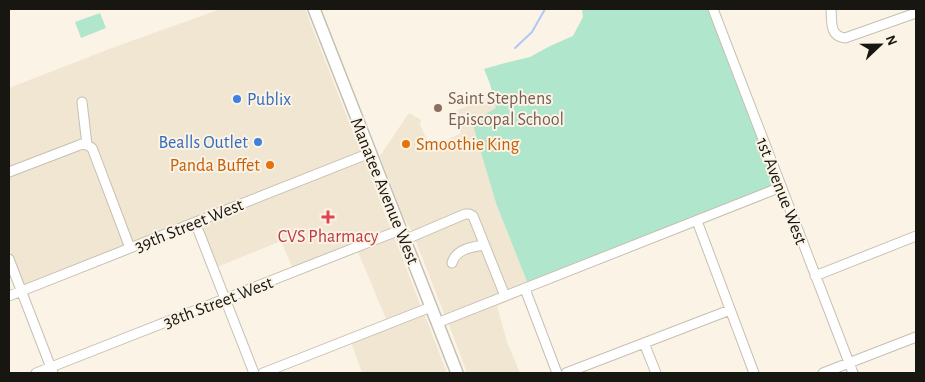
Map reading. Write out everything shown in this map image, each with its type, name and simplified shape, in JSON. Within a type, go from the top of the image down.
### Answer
[{"type":"main road","name":"Manatee Avenue West","points":[[314,9],[457,373]]},
{"type":"street","name":"1st Avenue West","points":[[713,9],[853,373]]},
{"type":"street","points":[[832,9],[834,34],[845,38],[913,15]]},
{"type":"street","points":[[82,102],[87,145]]},
{"type":"street","points":[[9,172],[82,144],[92,148],[130,248]]},
{"type":"street","name":"39th Street West","points":[[9,296],[370,153]]},
{"type":"street","points":[[437,323],[781,187]]},
{"type":"street","name":"38th Street West","points":[[36,373],[52,370],[225,299],[465,214],[473,216],[484,244]]},
{"type":"street","points":[[697,221],[754,373]]},
{"type":"street","points":[[195,222],[254,373]]},
{"type":"street","points":[[815,276],[916,236]]},
{"type":"street","points":[[452,263],[454,257],[459,253],[484,244],[505,296]]},
{"type":"street","points":[[9,259],[52,370]]},
{"type":"street","points":[[524,289],[557,373]]},
{"type":"street","points":[[263,373],[431,307]]},
{"type":"street","points":[[566,373],[730,310]]},
{"type":"street","points":[[823,373],[916,337]]},
{"type":"street","points":[[644,343],[656,373]]},
{"type":"shaded area","points":[[221,9],[305,9],[361,153],[132,244],[90,142],[85,98],[79,99],[83,141],[9,169],[9,88],[112,48]]},
{"type":"shaded area","points":[[493,96],[496,108],[497,206],[528,284],[507,292],[476,214],[413,233],[403,216],[380,156],[409,113],[421,120],[420,125],[431,148],[461,133],[452,112]]},
{"type":"shaded area","points":[[82,148],[89,150],[125,247],[24,287],[9,249],[9,176]]},
{"type":"shaded area","points":[[364,159],[391,230],[293,269],[281,241],[217,267],[200,224]]},
{"type":"shaded area","points":[[466,217],[470,218],[480,242],[456,250],[450,256],[447,265],[454,267],[460,255],[482,248],[501,295],[445,316],[415,239]]},
{"type":"shaded area","points":[[394,236],[421,307],[387,321],[358,252],[296,275]]},
{"type":"shaded area","points":[[522,293],[523,295],[497,306],[507,342],[520,373],[467,373],[448,322]]},
{"type":"shaded area","points":[[424,313],[447,373],[362,373],[351,342]]},
{"type":"green space","points":[[582,9],[709,9],[776,186],[528,284],[497,206],[472,122],[496,108],[484,69],[530,57],[573,36],[583,17]]},
{"type":"green space","points":[[100,13],[106,28],[81,38],[75,22]]},
{"type":"waterway","points":[[515,48],[532,32],[545,9]]},
{"type":"place","name":"Publix","points":[[237,99]]},
{"type":"place","name":"Saint Stephens Episcopal School","points":[[438,108]]},
{"type":"place","name":"Bealls Outlet","points":[[258,142]]},
{"type":"place","name":"Smoothie King","points":[[406,144]]},
{"type":"place","name":"Panda Buffet","points":[[270,165]]},
{"type":"place","name":"CVS Pharmacy","points":[[328,217]]}]
